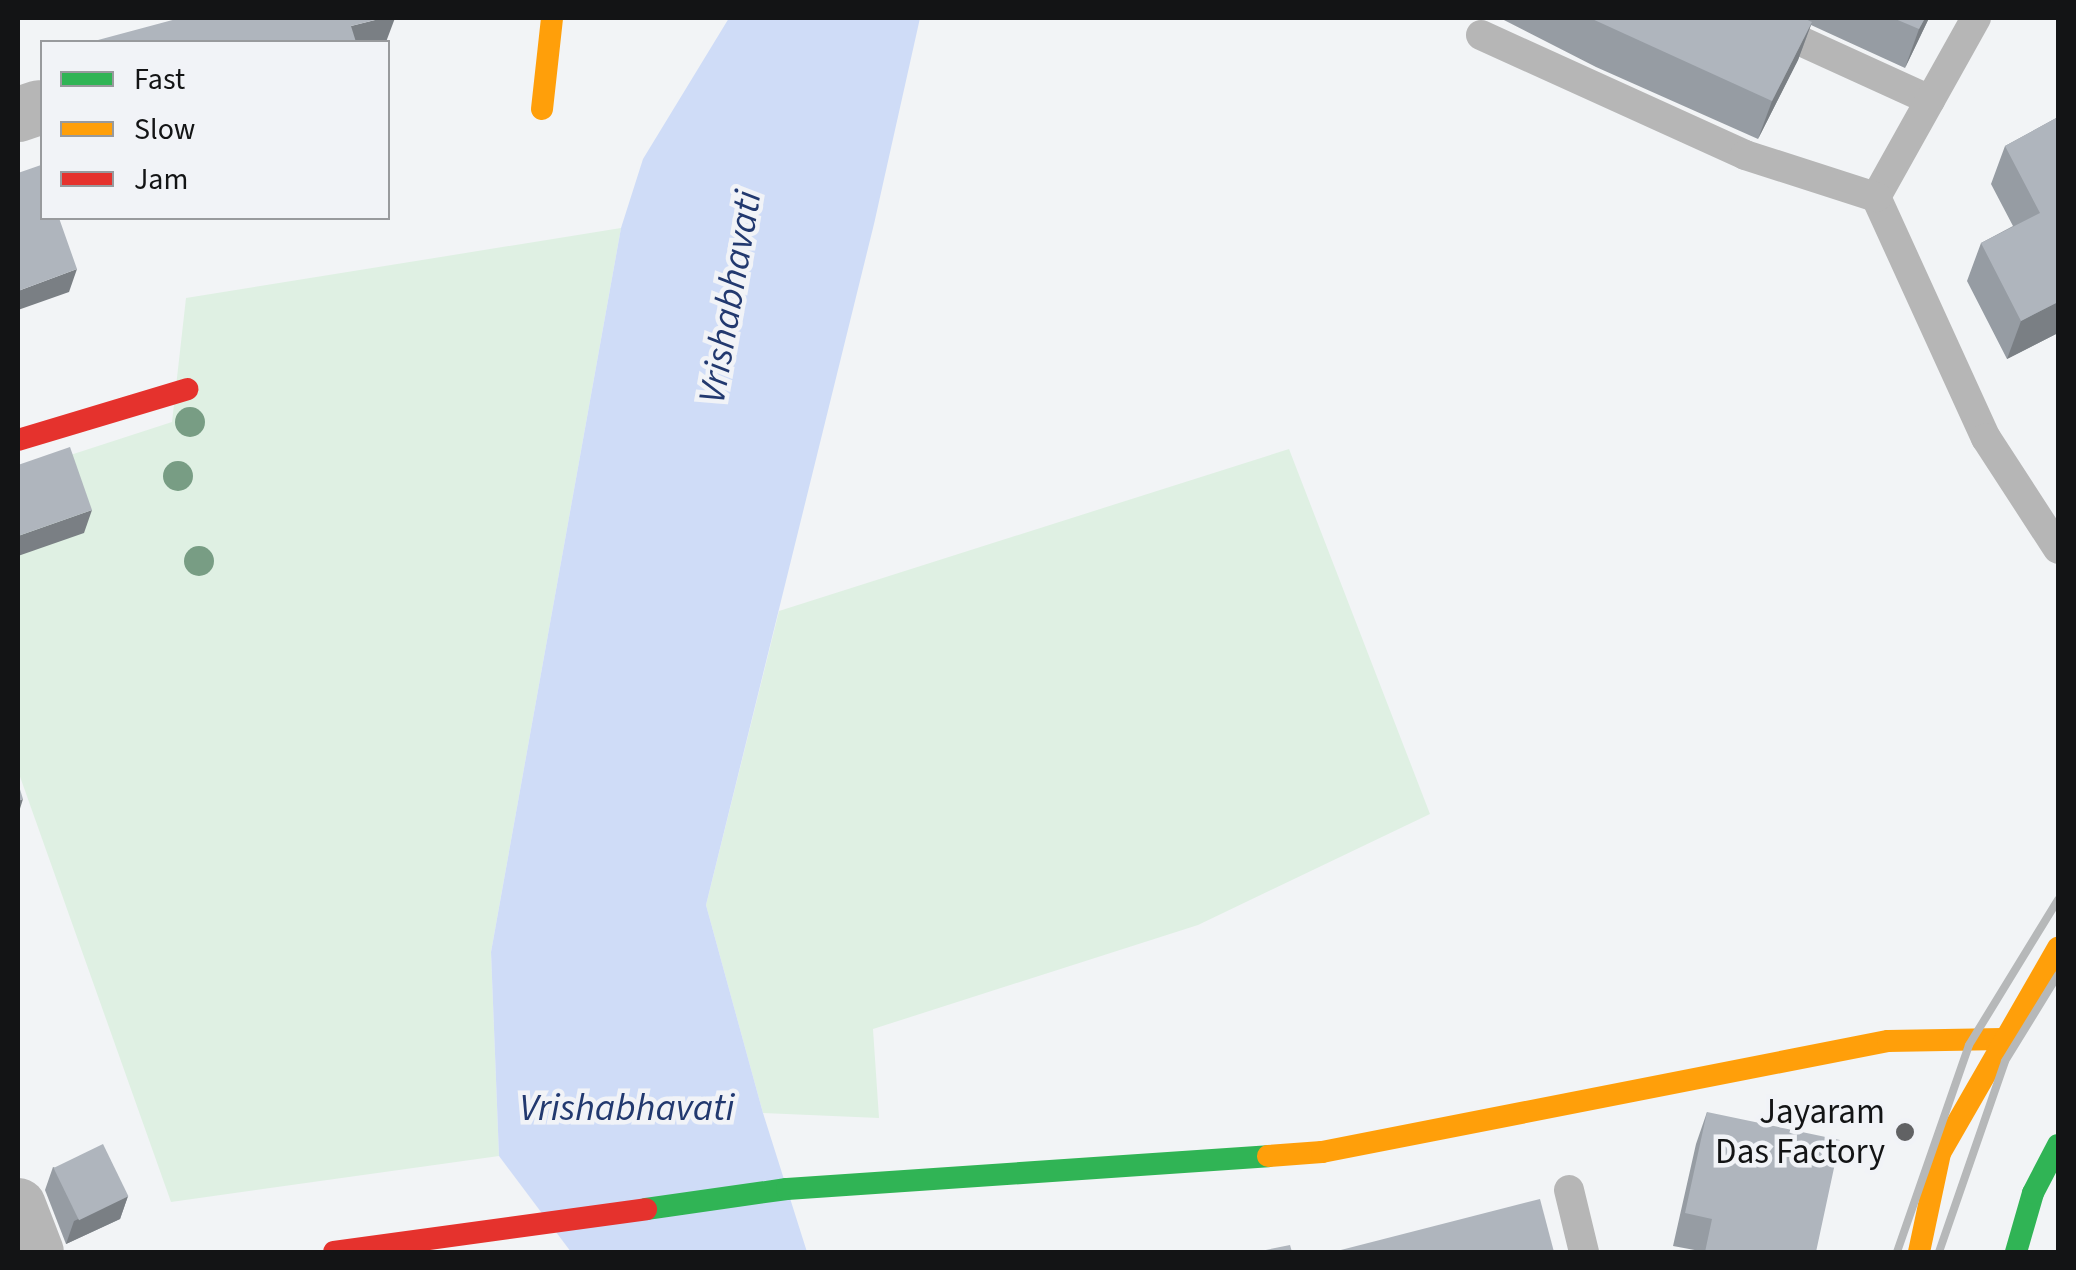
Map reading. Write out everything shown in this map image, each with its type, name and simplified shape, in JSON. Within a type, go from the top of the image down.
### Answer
[{"type":"main road","points":[[542,109],[552,18]]},
{"type":"main road","points":[[18,440],[188,389]]},
{"type":"main road","points":[[1919,1252],[1940,1153],[2002,1039],[2058,948]]},
{"type":"main road","points":[[334,1252],[787,1189],[1322,1152],[1888,1042],[2002,1039]]},
{"type":"main road","points":[[2016,1252],[2033,1193],[2058,1145]]},
{"type":"street","points":[[18,1205],[36,1252]]},
{"type":"lane","points":[[1750,18],[1930,100]]},
{"type":"lane","points":[[1876,197],[1976,18]]},
{"type":"lane","points":[[1480,35],[1745,156],[1876,197],[1986,438],[2058,549]]},
{"type":"lane","points":[[1569,1190],[1584,1252]]},
{"type":"green space","points":[[621,228],[491,952],[499,1156],[171,1202],[18,771],[18,472],[172,422],[186,298]]},
{"type":"green space","points":[[1289,449],[1430,814],[1198,925],[873,1029],[879,1118],[763,1113],[706,905],[779,611]]},
{"type":"water","name":"Vrishabhavati","points":[[729,18],[920,18],[874,224],[706,905],[763,1113],[807,1252],[571,1252],[499,1156],[491,952],[621,228],[643,159]]},
{"type":"building","points":[[180,18],[383,18],[351,26],[355,40],[98,40]]},
{"type":"building","points":[[1590,18],[1803,18],[1812,22],[1772,101]]},
{"type":"building","points":[[1893,18],[1925,18],[1919,29]]},
{"type":"building","points":[[2058,117],[2058,302],[2021,321],[1981,243],[2040,213],[2005,146]]},
{"type":"building","points":[[40,165],[40,220],[60,220],[77,269],[18,291],[18,173]]},
{"type":"building","points":[[70,447],[92,510],[18,536],[18,465]]},
{"type":"building","points":[[1707,1112],[1840,1140],[1816,1252],[1705,1252],[1712,1219],[1685,1213]]},
{"type":"building","points":[[103,1144],[128,1196],[79,1220],[54,1168]]},
{"type":"building","points":[[1540,1199],[1554,1252],[1333,1252]]},
{"type":"building","points":[[1290,1245],[1292,1252],[1256,1252]]},
{"type":"railway","points":[[1897,1252],[1969,1045],[2058,900]]},
{"type":"railway","points":[[1939,1252],[2005,1061],[2058,975]]},
{"type":"traffic: fast","points":[[2016,1252],[2033,1193],[2058,1145]]},
{"type":"traffic: fast","points":[[646,1209],[787,1189],[1268,1156]]},
{"type":"traffic: slow","points":[[542,109],[552,18]]},
{"type":"traffic: slow","points":[[1919,1252],[1940,1153],[2058,948]]},
{"type":"traffic: slow","points":[[1268,1156],[1322,1152],[1888,1041],[2002,1039]]},
{"type":"traffic: jam","points":[[18,440],[188,389]]},
{"type":"traffic: jam","points":[[334,1252],[646,1209]]},
{"type":"place","name":"Jayaram Das Factory","points":[[1905,1132]]}]
